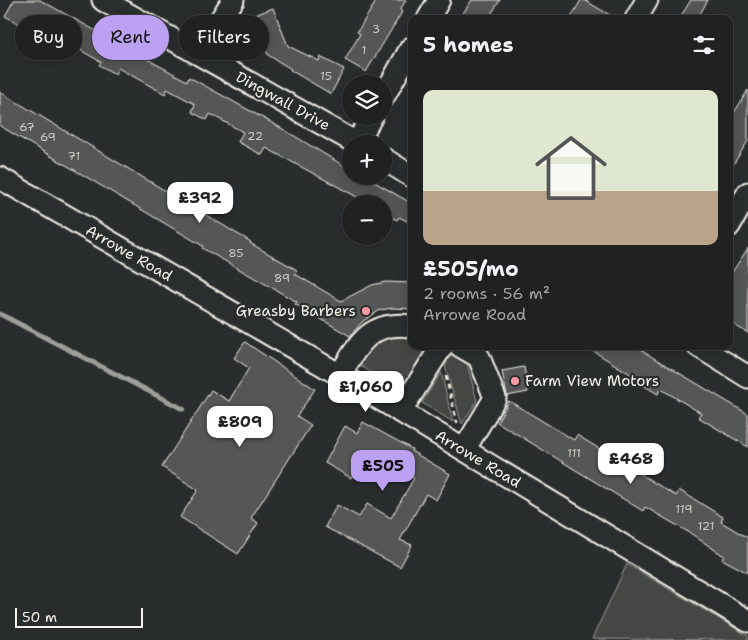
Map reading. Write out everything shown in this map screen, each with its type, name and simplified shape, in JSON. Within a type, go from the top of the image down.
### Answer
[{"type":"street","name":"Dingwall Drive","points":[[103,0],[179,43]]},
{"type":"street","points":[[224,15],[233,0]]},
{"type":"street","points":[[430,15],[439,0]]},
{"type":"street","points":[[638,15],[647,0]]},
{"type":"street","points":[[392,82],[408,53]]},
{"type":"street","name":"Dingwall Drive","points":[[210,60],[343,135]]},
{"type":"street","points":[[392,164],[408,174]]},
{"type":"street","name":"Arrowe Road","points":[[0,178],[340,376],[748,621]]},
{"type":"street","points":[[733,219],[748,193]]},
{"type":"street","points":[[340,376],[367,335],[381,327],[397,324],[408,326]]},
{"type":"street","points":[[400,412],[446,350]]},
{"type":"street","points":[[454,350],[479,357],[495,398],[464,450]]},
{"type":"street","points":[[704,350],[748,377]]},
{"type":"path","points":[[447,350],[464,450]]},
{"type":"shaded area","points":[[389,334],[408,336],[408,350],[425,350],[401,390],[359,365],[374,343]]},
{"type":"shaded area","points":[[451,354],[467,363],[477,401],[462,424],[445,366]]},
{"type":"shaded area","points":[[441,372],[453,422],[422,403]]},
{"type":"shaded area","points":[[627,564],[748,636],[748,640],[592,639]]},
{"type":"building","points":[[14,0],[40,0],[67,15],[15,15],[15,21],[5,16]]},
{"type":"building","points":[[377,0],[406,0],[400,10],[402,12],[366,72],[345,60],[360,34],[357,32]]},
{"type":"building","points":[[472,0],[500,0],[491,15],[462,15]]},
{"type":"building","points":[[581,0],[584,0],[610,15],[572,15]]},
{"type":"building","points":[[691,0],[708,0],[699,15],[682,15]]},
{"type":"building","points":[[273,8],[288,46],[319,61],[320,57],[344,69],[331,94],[269,56],[269,15],[255,15]]},
{"type":"building","points":[[82,23],[92,29],[92,57],[82,51]]},
{"type":"building","points":[[98,60],[149,60],[187,81],[189,77],[342,165],[342,185],[380,185],[408,201],[408,222],[399,217],[397,220],[392,217],[392,195],[353,195],[266,148],[262,155],[238,142],[243,132],[210,114],[207,120],[192,112],[195,104],[167,89],[165,94],[118,68],[115,74],[99,65],[101,62]]},
{"type":"building","points":[[748,90],[748,141],[733,165],[733,114]]},
{"type":"building","points":[[0,92],[297,270],[295,274],[341,301],[372,285],[386,282],[408,283],[408,309],[380,310],[363,321],[350,336],[295,304],[297,302],[202,248],[203,246],[0,126]]},
{"type":"building","points":[[748,248],[748,333],[733,324],[733,271]]},
{"type":"building","points":[[245,342],[315,389],[297,416],[311,425],[251,518],[258,523],[238,554],[180,517],[198,490],[162,467],[211,390],[229,401],[249,368],[234,358]]},
{"type":"building","points":[[591,350],[642,350],[748,414],[748,447],[698,417],[701,413],[661,389],[658,394],[643,385],[645,383]]},
{"type":"building","name":"Farm View Motors","points":[[524,367],[528,392],[507,396],[502,371]]},
{"type":"building","points":[[509,401],[574,440],[577,435],[676,496],[679,490],[723,517],[721,522],[748,538],[748,573],[722,559],[724,556],[690,533],[645,507],[643,511],[497,422]]},
{"type":"building","points":[[363,422],[412,449],[411,451],[450,474],[436,500],[426,494],[400,540],[412,545],[400,567],[325,527],[337,505],[359,517],[367,504],[391,518],[414,478],[366,452],[351,478],[325,463],[345,426],[357,433]]},
{"type":"waterway","points":[[0,314],[183,409]]},
{"type":"place","name":"Greasby Barbers","points":[[366,311]]},
{"type":"place","name":"Farm View Motors","points":[[515,381]]}]
